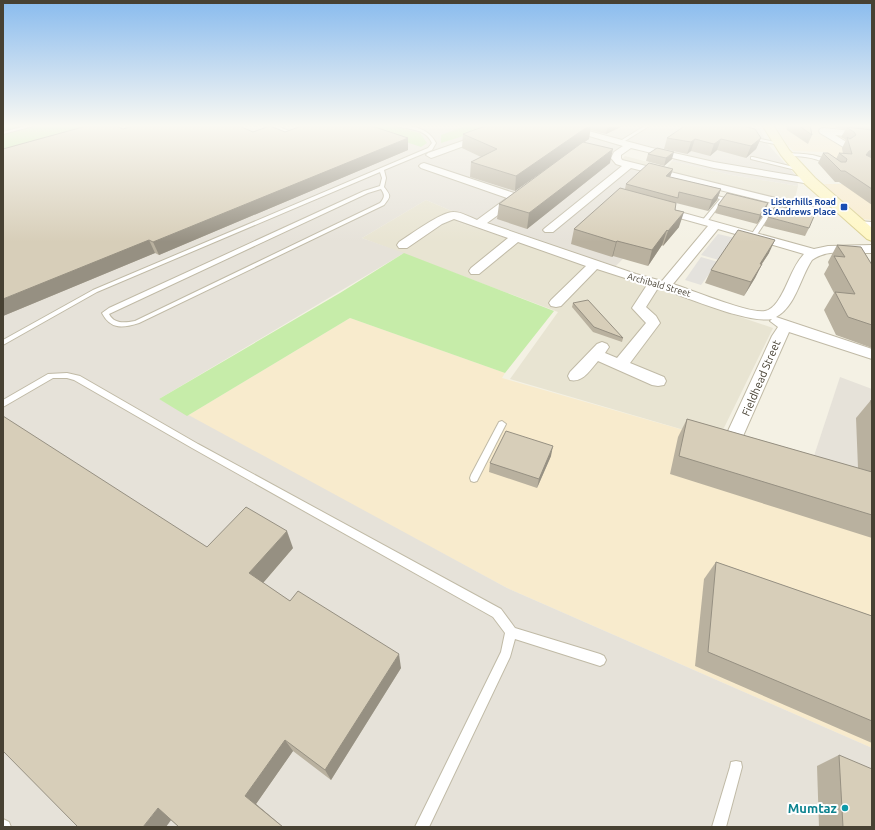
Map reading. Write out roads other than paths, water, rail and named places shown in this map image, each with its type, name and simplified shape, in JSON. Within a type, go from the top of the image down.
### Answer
[{"type":"street","points":[[622,164],[812,210]]},
{"type":"street","points":[[707,164],[810,182]]},
{"type":"street","points":[[795,164],[810,182],[872,236]]},
{"type":"street","points":[[424,166],[519,194],[479,224]]},
{"type":"street","points":[[549,230],[600,192],[627,166]]},
{"type":"street","points":[[654,208],[754,235],[813,253],[826,251],[850,253],[872,249]]},
{"type":"street","name":"Archibald Street","points":[[403,245],[445,218],[453,215],[632,277],[660,284],[746,312],[763,316],[769,315],[772,319],[786,326],[872,354]]},
{"type":"street","points":[[620,365],[653,323],[651,319],[641,311],[640,306],[660,284],[709,223]]},
{"type":"street","points":[[857,224],[872,225]]},
{"type":"street","points":[[475,271],[517,237]]},
{"type":"street","points":[[769,315],[775,312],[783,303],[807,259],[813,253]]},
{"type":"street","points":[[556,303],[595,264]]},
{"type":"street","name":"Fieldhead Street","points":[[738,431],[779,336],[786,326]]},
{"type":"street","points":[[576,376],[599,351],[620,365],[658,381]]},
{"type":"lane","points":[[3,343],[95,291],[394,164]]},
{"type":"lane","points":[[775,164],[800,170]]},
{"type":"lane","points":[[829,164],[834,168]]},
{"type":"lane","points":[[381,169],[384,178],[382,187],[387,198],[382,204],[137,322],[125,325],[116,324],[107,317],[106,313],[110,309],[359,195],[382,187]]},
{"type":"lane","points":[[706,193],[723,198],[709,223]]},
{"type":"lane","points":[[754,235],[771,210]]},
{"type":"lane","points":[[3,404],[51,376],[68,375],[77,378],[195,446],[471,597],[497,613],[511,632],[600,660]]},
{"type":"lane","points":[[474,478],[502,424]]},
{"type":"lane","points":[[422,827],[506,653],[511,632]]},
{"type":"lane","points":[[719,827],[736,767]]},
{"type":"place","name":"Listerhills Road St Andrews Place","points":[[844,207]]},
{"type":"place","name":"Mumtaz","points":[[845,808]]}]
